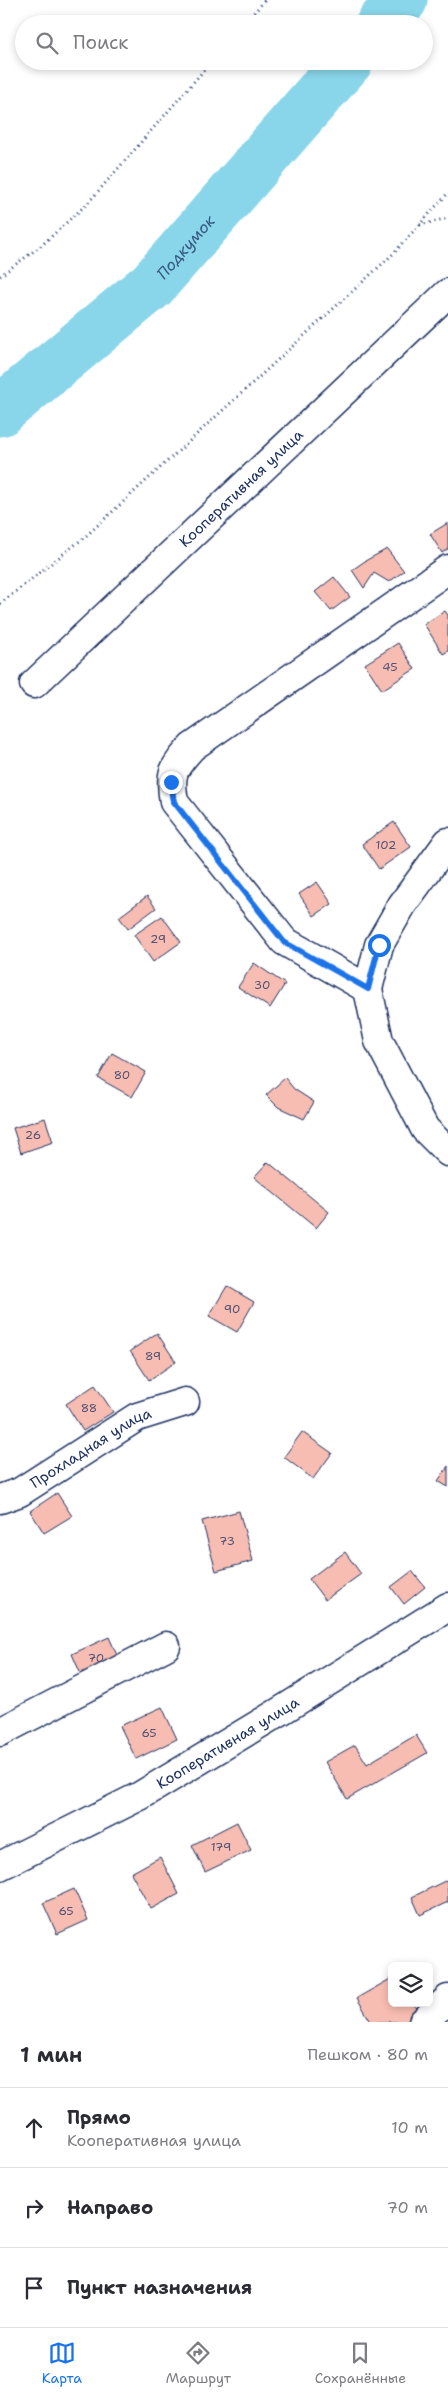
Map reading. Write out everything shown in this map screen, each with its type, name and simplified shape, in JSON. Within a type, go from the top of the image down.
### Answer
[{"type":"street","name":"Кооперативная улица","points":[[34,684],[448,293]]},
{"type":"street","points":[[368,989],[284,942],[174,802],[171,782],[177,764],[192,746],[448,569]]},
{"type":"street","points":[[448,842],[402,905],[379,945],[368,989],[380,1041],[425,1129],[448,1152]]},
{"type":"street","name":"Прохладная улица","points":[[0,1499],[20,1492],[136,1417],[185,1402]]},
{"type":"street","name":"Кооперативная улица","points":[[0,1866],[140,1796],[448,1607]]},
{"type":"street","points":[[0,1732],[166,1646]]},
{"type":"street","points":[[423,2022],[448,1999]]},
{"type":"path","points":[[252,15],[265,0]]},
{"type":"path","points":[[0,276],[42,244],[88,203],[204,70]]},
{"type":"path","points":[[0,604],[86,536],[393,254],[448,192]]},
{"type":"path","points":[[420,225],[448,218]]},
{"type":"building","points":[[448,523],[448,549],[442,553],[430,534]]},
{"type":"building","points":[[387,549],[404,571],[389,582],[374,573],[364,588],[352,570]]},
{"type":"building","points":[[334,577],[350,597],[331,611],[315,592]]},
{"type":"building","points":[[445,611],[448,615],[448,651],[443,654],[424,624]]},
{"type":"building","points":[[398,643],[415,669],[382,690],[365,664]]},
{"type":"building","points":[[394,822],[411,847],[379,869],[362,844]]},
{"type":"building","points":[[317,882],[332,904],[314,916],[299,894]]},
{"type":"building","points":[[147,896],[156,908],[128,929],[119,917]]},
{"type":"building","points":[[162,916],[181,942],[153,962],[134,935]]},
{"type":"building","points":[[254,963],[285,984],[270,1008],[238,987]]},
{"type":"building","points":[[112,1053],[146,1072],[132,1097],[98,1078]]},
{"type":"building","points":[[285,1078],[294,1089],[314,1102],[304,1119],[278,1107],[266,1095]]},
{"type":"building","points":[[45,1118],[53,1142],[21,1153],[13,1128]]},
{"type":"building","points":[[268,1162],[329,1212],[316,1228],[254,1177]]},
{"type":"building","points":[[227,1286],[254,1302],[237,1332],[209,1316]]},
{"type":"building","points":[[157,1333],[176,1362],[149,1380],[130,1351]]},
{"type":"building","points":[[95,1385],[113,1412],[83,1431],[66,1404]]},
{"type":"building","points":[[302,1432],[332,1453],[313,1479],[284,1457]]},
{"type":"building","points":[[448,1466],[448,1487],[438,1481]]},
{"type":"building","points":[[57,1493],[72,1516],[44,1533],[30,1511]]},
{"type":"building","points":[[239,1511],[253,1561],[216,1571],[202,1521]]},
{"type":"building","points":[[345,1552],[361,1574],[325,1600],[309,1579]]},
{"type":"building","points":[[412,1571],[425,1587],[404,1604],[391,1587]]},
{"type":"building","points":[[109,1637],[120,1662],[83,1679],[72,1654]]},
{"type":"building","points":[[162,1707],[177,1739],[136,1759],[120,1726]]},
{"type":"building","points":[[416,1735],[427,1753],[347,1799],[325,1762],[355,1745],[367,1764]]},
{"type":"building","points":[[237,1822],[251,1850],[205,1872],[192,1845]]},
{"type":"building","points":[[160,1857],[179,1894],[151,1909],[131,1873]]},
{"type":"building","points":[[447,1880],[448,1902],[420,1915],[412,1897]]},
{"type":"building","points":[[74,1889],[88,1920],[57,1934],[43,1903]]},
{"type":"building","points":[[388,1980],[388,2007],[416,2007],[420,2014],[405,2022],[371,2022],[357,1998]]},
{"type":"waterway","name":"Подкумок","points":[[389,15],[402,0]]},
{"type":"waterway","name":"Подкумок","points":[[0,411],[152,285],[340,70]]},
{"type":"route","points":[[171,782],[174,802],[284,942],[368,989],[379,945]]}]
